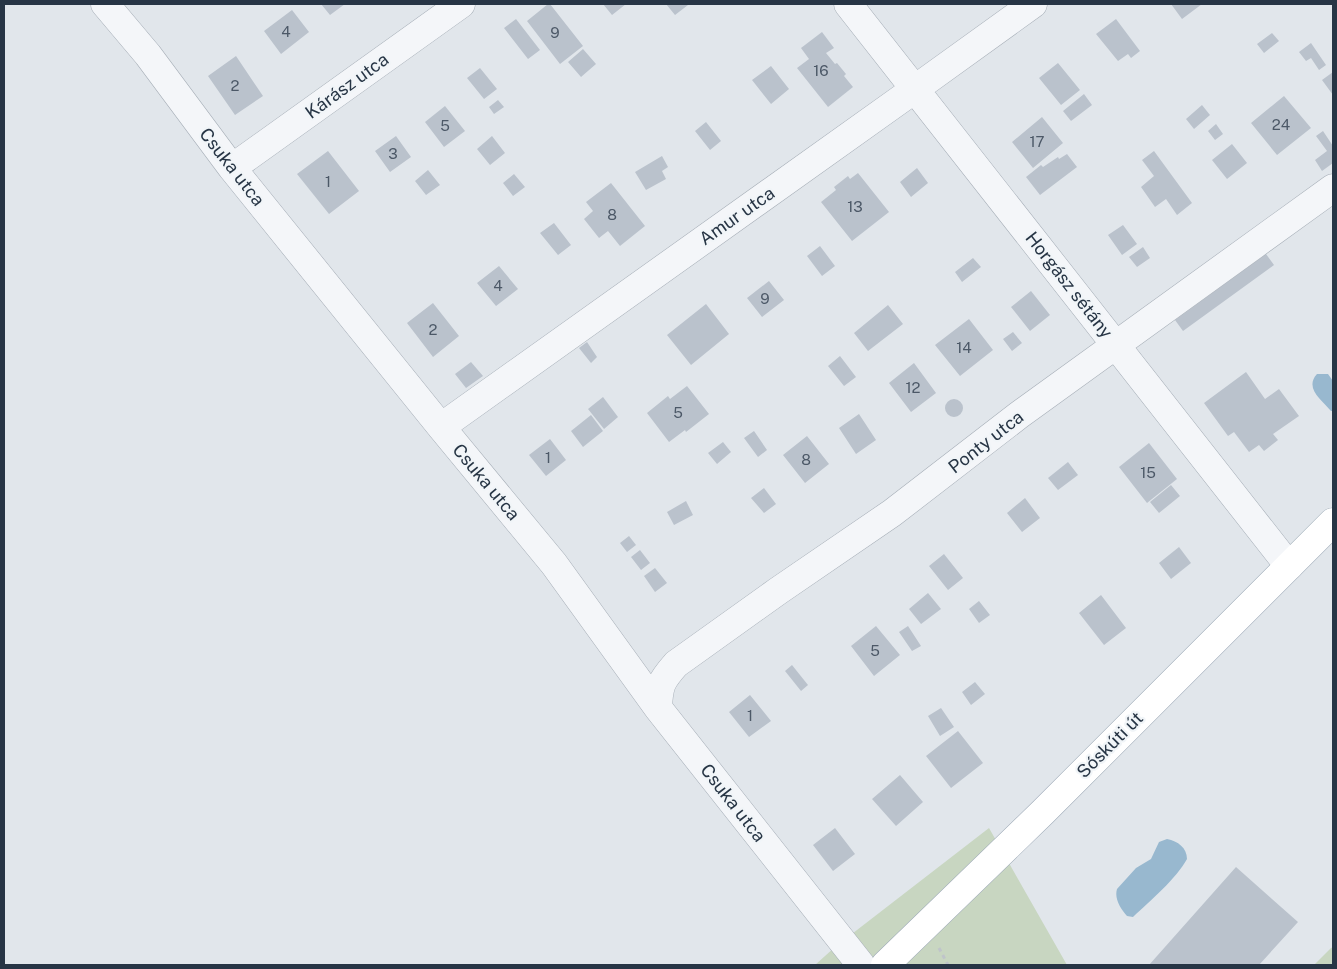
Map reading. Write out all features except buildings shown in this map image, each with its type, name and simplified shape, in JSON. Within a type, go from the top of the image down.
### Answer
[{"type":"main road","name":"Sóskúti út","points":[[885,965],[1043,812],[1333,522]]},
{"type":"street","name":"Csuka utca","points":[[105,4],[148,55],[232,168],[554,564],[658,708],[861,965]]},
{"type":"street","name":"Kárász utca","points":[[232,168],[461,4]]},
{"type":"street","name":"Horgász sétány","points":[[848,4],[1289,566]]},
{"type":"street","name":"Amur utca","points":[[441,427],[1032,4]]},
{"type":"street","name":"Ponty utca","points":[[658,708],[659,693],[663,679],[676,664],[778,590],[892,513],[1019,415],[1333,188]]},
{"type":"green space","points":[[989,828],[1067,965],[815,965],[835,947]]},
{"type":"green space","points":[[1333,947],[1333,965],[1314,965],[1331,948]]},
{"type":"water","points":[[1317,374],[1328,374],[1333,381],[1333,411],[1319,398],[1313,389],[1312,384]]},
{"type":"water","points":[[1167,839],[1175,841],[1181,846],[1187,855],[1187,859],[1170,882],[1133,917],[1127,916],[1117,900],[1117,889],[1136,868],[1151,859],[1159,842]]}]
